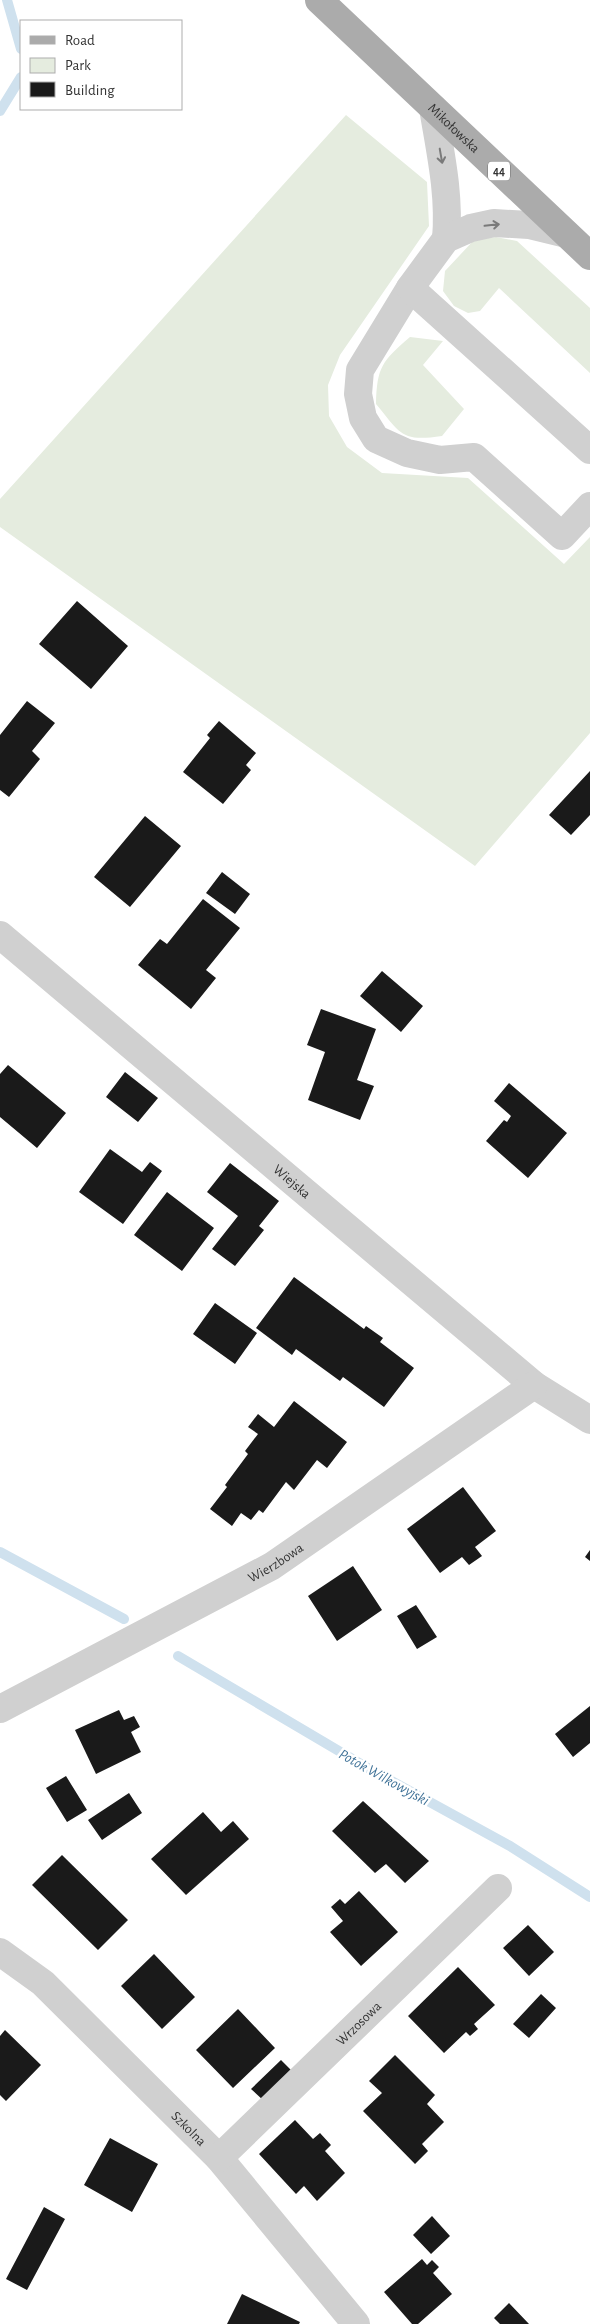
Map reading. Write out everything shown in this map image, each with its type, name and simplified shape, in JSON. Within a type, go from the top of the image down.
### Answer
[{"type":"main road","name":"Mikołowska","points":[[319,0],[590,256]]},
{"type":"street","points":[[433,108],[445,178],[448,214],[446,239]]},
{"type":"street","points":[[566,234],[529,225],[494,223],[471,228],[446,239],[410,288],[360,370],[358,394],[363,418],[376,439],[407,453],[440,460],[474,457],[562,536],[590,506]]},
{"type":"street","points":[[410,288],[590,450]]},
{"type":"street","name":"Wiejska","points":[[0,935],[534,1386],[590,1420]]},
{"type":"street","name":"Wierzbowa","points":[[0,1709],[272,1566],[534,1386]]},
{"type":"street","name":"Wrzosowa","points":[[219,2158],[498,1888]]},
{"type":"street","name":"Szkolna","points":[[0,1952],[43,1983],[219,2158],[356,2324]]},
{"type":"green space","points":[[346,115],[427,182],[429,226],[340,355],[328,385],[329,416],[347,447],[382,473],[468,478],[564,564],[590,537],[590,733],[475,866],[0,527],[0,499]]},
{"type":"green space","points":[[496,237],[517,241],[590,308],[590,373],[499,288],[480,311],[468,313],[454,306],[443,291],[445,271],[474,240]]},
{"type":"green space","points":[[410,337],[443,341],[423,365],[464,409],[442,436],[418,438],[403,433],[397,429],[376,404],[378,381],[383,366],[393,352]]},
{"type":"building","points":[[77,601],[128,646],[91,689],[39,644]]},
{"type":"building","points":[[27,701],[55,723],[32,751],[40,759],[9,797],[0,790],[0,735]]},
{"type":"building","points":[[219,721],[256,753],[246,765],[251,770],[223,804],[183,772],[210,738],[207,735]]},
{"type":"building","points":[[590,771],[590,815],[571,835],[549,815]]},
{"type":"building","points":[[145,816],[181,846],[130,907],[94,877]]},
{"type":"building","points":[[222,872],[250,894],[235,914],[206,893]]},
{"type":"building","points":[[203,899],[240,928],[206,970],[216,978],[191,1009],[138,965],[160,939],[167,944]]},
{"type":"building","points":[[382,971],[423,1006],[401,1032],[360,996]]},
{"type":"building","points":[[321,1009],[376,1029],[357,1080],[374,1086],[360,1120],[308,1100],[325,1052],[307,1045]]},
{"type":"building","points":[[8,1065],[66,1113],[37,1148],[0,1117],[0,1074]]},
{"type":"building","points":[[125,1072],[158,1098],[138,1122],[106,1097]]},
{"type":"building","points":[[509,1083],[567,1133],[528,1178],[486,1141],[504,1120],[507,1122],[511,1116],[494,1101]]},
{"type":"building","points":[[110,1149],[142,1172],[150,1162],[162,1171],[123,1224],[79,1192]]},
{"type":"building","points":[[230,1163],[279,1201],[259,1226],[264,1230],[235,1266],[212,1249],[238,1216],[207,1192]]},
{"type":"building","points":[[167,1192],[214,1228],[182,1271],[134,1235]]},
{"type":"building","points":[[294,1277],[364,1329],[366,1326],[383,1338],[380,1342],[414,1368],[384,1407],[343,1377],[340,1381],[296,1349],[292,1355],[256,1328]]},
{"type":"building","points":[[215,1303],[257,1333],[235,1364],[193,1334]]},
{"type":"building","points":[[294,1401],[347,1442],[327,1468],[317,1460],[294,1490],[286,1482],[263,1513],[259,1510],[251,1520],[241,1513],[232,1526],[210,1509],[227,1487],[225,1485],[248,1454],[245,1451],[258,1434],[248,1427],[258,1414],[274,1427]]},
{"type":"building","points":[[463,1487],[496,1531],[475,1547],[482,1556],[469,1565],[462,1557],[440,1573],[407,1529]]},
{"type":"building","points":[[590,1550],[590,1561],[585,1557]]},
{"type":"building","points":[[353,1566],[382,1610],[337,1641],[308,1596]]},
{"type":"building","points":[[416,1605],[437,1637],[417,1649],[397,1616]]},
{"type":"building","points":[[590,1706],[590,1743],[573,1757],[555,1734]]},
{"type":"building","points":[[119,1710],[124,1720],[134,1716],[140,1727],[131,1732],[141,1752],[96,1774],[75,1730]]},
{"type":"building","points":[[66,1776],[87,1810],[67,1822],[46,1788]]},
{"type":"building","points":[[129,1793],[142,1813],[102,1840],[88,1820]]},
{"type":"building","points":[[363,1801],[429,1861],[405,1883],[386,1864],[375,1873],[332,1831]]},
{"type":"building","points":[[203,1812],[221,1832],[233,1821],[249,1839],[186,1895],[151,1859]]},
{"type":"building","points":[[62,1855],[128,1920],[98,1950],[32,1885]]},
{"type":"building","points":[[359,1891],[398,1932],[361,1966],[330,1932],[343,1921],[331,1907],[340,1899],[345,1904]]},
{"type":"building","points":[[528,1925],[554,1952],[529,1976],[503,1948]]},
{"type":"building","points":[[154,1954],[195,1997],[162,2029],[121,1986]]},
{"type":"building","points":[[458,1967],[495,2005],[474,2024],[478,2029],[470,2036],[466,2032],[444,2053],[408,2016]]},
{"type":"building","points":[[541,1994],[556,2008],[529,2038],[513,2024]]},
{"type":"building","points":[[238,2009],[275,2048],[233,2088],[196,2050]]},
{"type":"building","points":[[5,2030],[41,2065],[6,2101],[0,2095],[0,2036]]},
{"type":"building","points":[[395,2055],[435,2095],[427,2104],[444,2122],[422,2144],[428,2151],[415,2164],[363,2111],[382,2093],[369,2081]]},
{"type":"building","points":[[281,2060],[294,2073],[264,2101],[251,2089]]},
{"type":"building","points":[[295,2120],[313,2139],[320,2133],[331,2145],[325,2151],[345,2173],[317,2201],[304,2186],[296,2194],[259,2154]]},
{"type":"building","points":[[110,2138],[158,2164],[132,2212],[84,2185]]},
{"type":"building","points":[[44,2207],[65,2219],[27,2290],[6,2279]]},
{"type":"building","points":[[432,2216],[450,2236],[431,2254],[413,2235]]},
{"type":"building","points":[[422,2259],[427,2265],[432,2260],[439,2267],[433,2273],[452,2294],[418,2324],[412,2324],[384,2292]]},
{"type":"building","points":[[242,2294],[300,2322],[299,2324],[227,2324]]},
{"type":"building","points":[[509,2303],[529,2324],[500,2324],[494,2318]]},
{"type":"waterway","points":[[7,0],[20,46]]},
{"type":"waterway","points":[[0,111],[20,79]]},
{"type":"waterway","name":"Potok Wilkowyjski","points":[[0,1552],[124,1619]]},
{"type":"waterway","name":"Potok Wilkowyjski","points":[[178,1656],[366,1767],[510,1846],[590,1897]]}]
